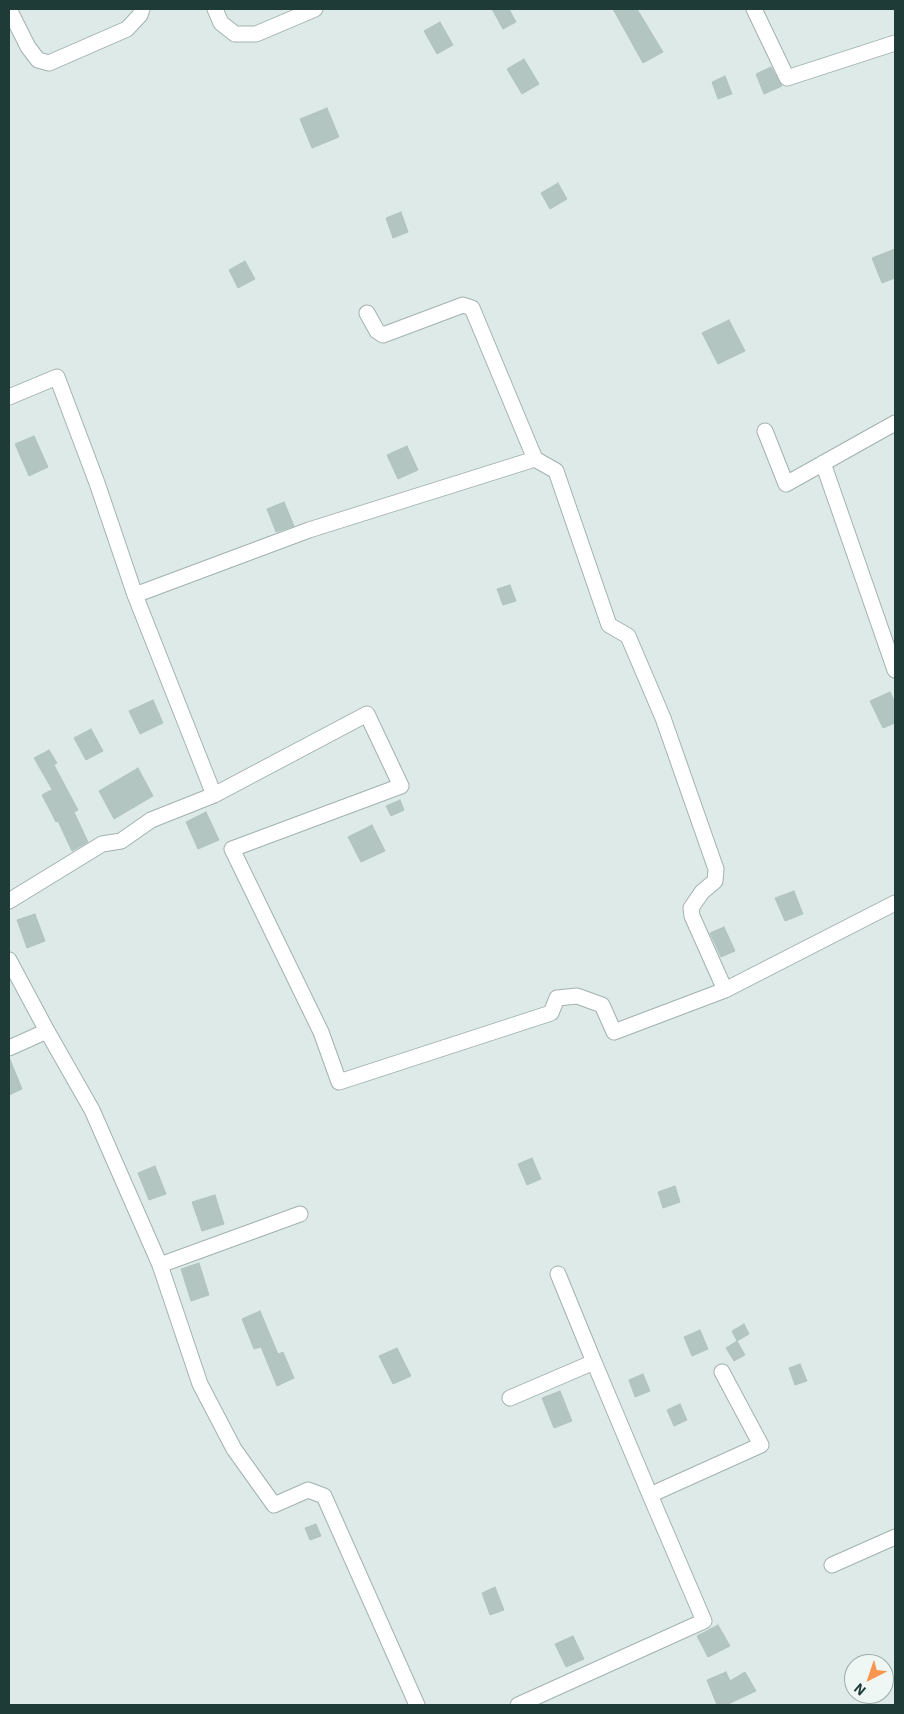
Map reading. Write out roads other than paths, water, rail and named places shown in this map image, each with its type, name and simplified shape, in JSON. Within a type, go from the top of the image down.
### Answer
[{"type":"street","points":[[9,9],[38,60],[49,63],[127,29],[140,15],[142,9]]},
{"type":"street","points":[[215,9],[221,23],[235,34],[256,34],[315,9]]},
{"type":"street","points":[[754,9],[787,78],[895,43]]},
{"type":"street","points":[[367,313],[377,331],[383,335],[462,305],[472,308],[535,458],[556,471],[609,625],[628,636],[663,718],[716,869],[715,882],[702,892],[691,908],[692,916],[725,990]]},
{"type":"street","points":[[9,397],[56,377],[97,483],[135,595],[214,795]]},
{"type":"street","points":[[764,431],[786,484],[895,423]]},
{"type":"street","points":[[135,595],[309,530],[535,458]]},
{"type":"street","points":[[824,463],[895,670]]},
{"type":"street","points":[[9,901],[102,844],[121,841],[152,820],[214,795],[367,714],[401,786],[232,849],[321,1032],[338,1082],[551,1013],[557,998],[577,996],[602,1005],[614,1032],[725,990],[895,903]]},
{"type":"street","points":[[9,960],[47,1032],[92,1110],[160,1265],[200,1384],[234,1449],[274,1505],[308,1490],[324,1496],[417,1705]]},
{"type":"street","points":[[9,1048],[47,1032]]},
{"type":"street","points":[[160,1265],[300,1214]]},
{"type":"street","points":[[518,1705],[704,1621],[558,1274]]},
{"type":"street","points":[[510,1398],[594,1362]]},
{"type":"street","points":[[650,1495],[761,1445],[722,1372]]},
{"type":"street","points":[[832,1565],[895,1537]]}]
